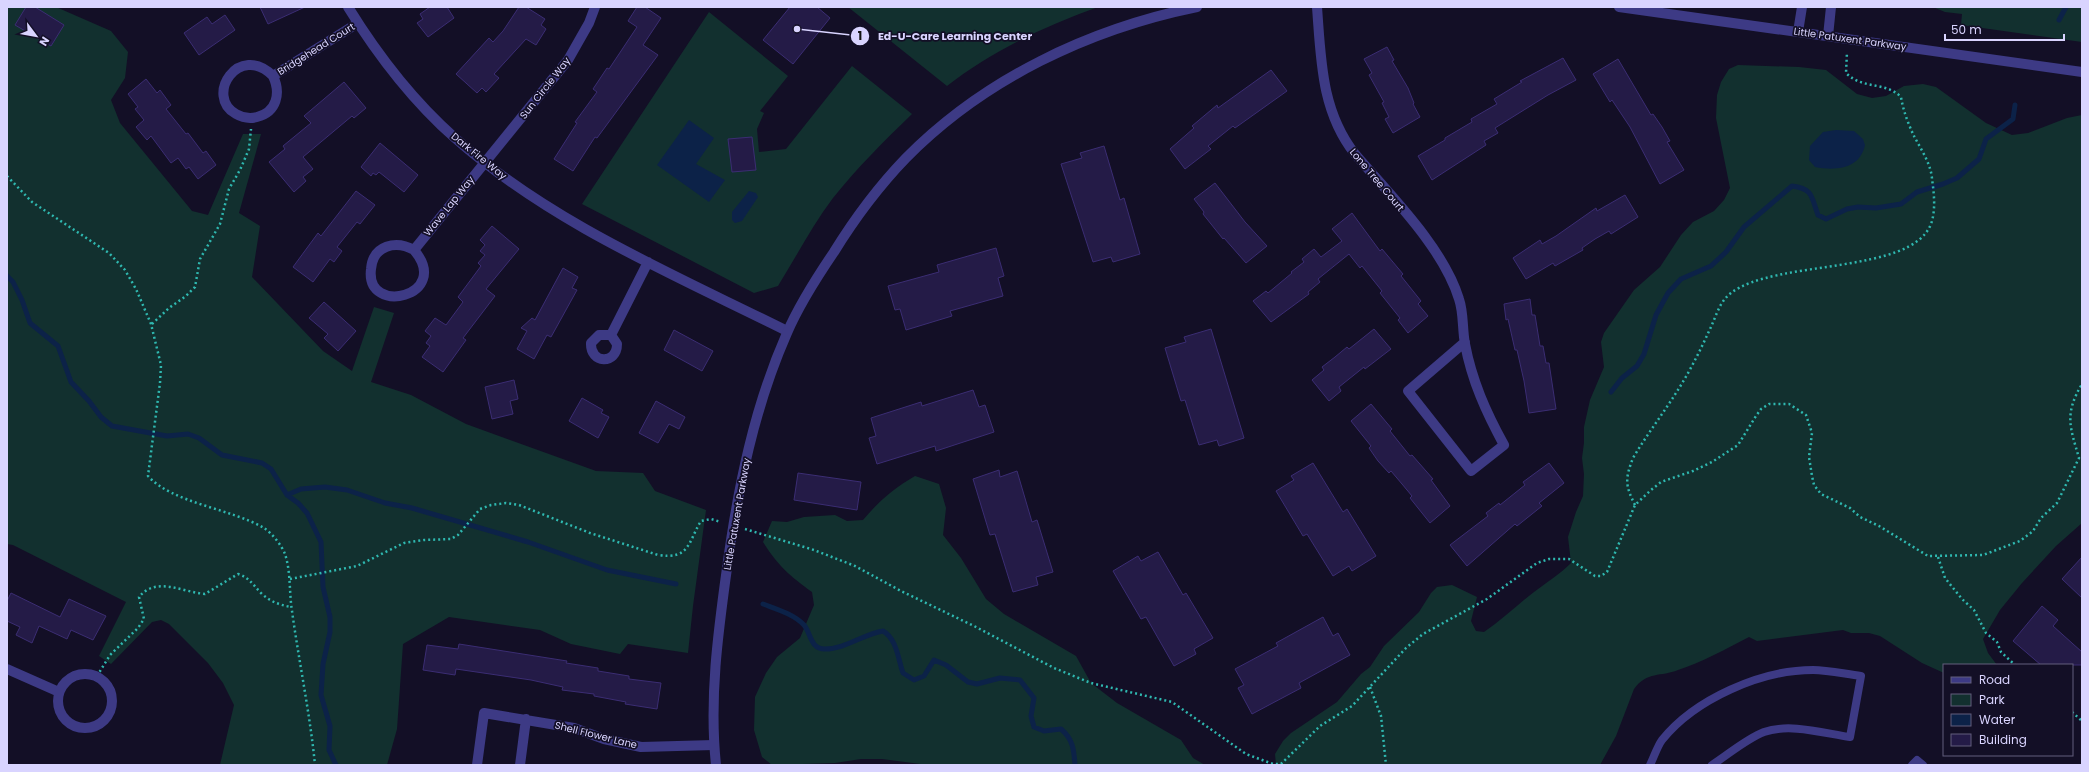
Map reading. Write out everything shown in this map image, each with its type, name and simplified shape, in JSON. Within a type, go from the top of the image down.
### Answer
[{"type":"street","name":"Dark Fire Way","points":[[348,7],[403,84],[454,137],[484,162],[556,212],[648,262],[787,331]]},
{"type":"street","name":"Sun Circle Way","points":[[484,162],[568,60],[589,23],[595,7]]},
{"type":"street","name":"Little Patuxent Parkway","points":[[716,765],[713,691],[733,525],[741,476],[767,384],[787,331],[816,278],[852,224],[878,190],[907,157],[954,115],[1000,84],[1033,65],[1073,45],[1144,20],[1197,7]]},
{"type":"street","name":"Lone Tree Court","points":[[1317,7],[1323,80],[1328,105],[1336,124],[1345,142],[1438,256],[1459,298],[1464,319],[1465,342],[1474,382],[1483,405],[1504,445],[1471,472],[1408,391],[1465,342]]},
{"type":"street","name":"Little Patuxent Parkway","points":[[1619,7],[2082,72]]},
{"type":"street","points":[[1798,32],[1802,7]]},
{"type":"street","points":[[1828,36],[1831,7]]},
{"type":"street","name":"Bridgehead Court","points":[[273,76],[358,23]]},
{"type":"street","name":"Bridgehead Court","points":[[250,64],[260,66],[273,76],[277,84],[278,95],[275,104],[262,116],[252,119],[241,117],[228,106],[224,94],[225,81],[231,73],[240,66],[250,64]]},
{"type":"street","name":"Wave Lap Way","points":[[414,250],[484,162]]},
{"type":"street","points":[[395,244],[405,245],[414,250],[423,264],[423,274],[420,283],[414,291],[405,296],[397,297],[385,294],[376,288],[372,281],[370,271],[372,262],[377,253],[386,246],[395,244]]},
{"type":"street","points":[[611,335],[648,262]]},
{"type":"street","points":[[7,669],[59,692]]},
{"type":"street","points":[[89,674],[97,676],[109,687],[112,696],[112,705],[108,715],[95,726],[85,728],[75,726],[66,720],[60,713],[58,703],[59,692],[63,684],[72,677],[89,674]]},
{"type":"street","name":"Shell Flower Lane","points":[[477,765],[484,713],[574,728],[604,739],[641,747],[714,745]]},
{"type":"street","points":[[520,765],[526,719]]},
{"type":"lane","points":[[1650,765],[1662,741],[1684,719],[1713,698],[1747,683],[1784,672],[1814,670],[1861,676],[1850,737],[1784,728],[1771,731],[1747,741],[1712,765]]},
{"type":"lane","points":[[1912,765],[1917,760],[1923,765]]},
{"type":"path","points":[[1635,505],[1626,484],[1627,474],[1633,458],[1689,371],[1713,324],[1716,312],[1729,294],[1742,286],[1799,270],[1884,256],[1905,249],[1916,242],[1930,224],[1934,202],[1932,176],[1906,116],[1901,97],[1883,87],[1862,84],[1853,80],[1846,73],[1845,66],[1849,39]]},
{"type":"path","points":[[151,324],[195,287],[200,259],[220,224],[227,195],[249,148],[252,119]]},
{"type":"path","points":[[7,176],[32,202],[109,253],[125,270],[136,289],[151,324],[161,365],[148,476],[153,481],[174,493],[266,529],[284,553],[290,579],[291,607],[315,765]]},
{"type":"path","points":[[290,579],[334,572],[364,563],[404,543],[424,540],[451,539],[458,534],[480,509],[491,505],[519,505],[590,533],[658,555],[669,557],[681,553],[688,548],[701,521],[711,519],[807,548],[855,566],[901,591],[980,629],[1054,668],[1083,680],[1172,702],[1246,754],[1272,764],[1281,764],[1320,726],[1342,714],[1370,687],[1406,648],[1423,634],[1487,599],[1537,563],[1549,559],[1569,559],[1594,576],[1601,576],[1607,572],[1612,564],[1635,505],[1661,482],[1693,471],[1712,462],[1738,445],[1761,409],[1769,404],[1789,404],[1806,415],[1812,433],[1810,457],[1812,476],[1814,485],[1821,494],[1850,508],[1860,517],[1928,556],[1983,555],[2020,541],[2033,530],[2041,518],[2057,503],[2080,459],[2070,430],[2069,411],[2072,401],[2082,384]]},
{"type":"path","points":[[1938,557],[1946,578],[1974,610],[1986,633],[1997,642],[2001,652],[2014,664]]},
{"type":"path","points":[[97,676],[110,655],[138,628],[144,619],[139,597],[145,590],[159,586],[205,594],[238,574],[246,577],[269,599],[279,604],[291,607]]},
{"type":"path","points":[[1370,687],[1381,716],[1386,765]]},
{"type":"path","points":[[2073,713],[2082,721]]},
{"type":"green space","points":[[7,7],[56,7],[111,31],[128,52],[125,78],[111,100],[120,123],[192,211],[208,215],[243,134],[261,134],[239,213],[260,226],[252,277],[323,351],[352,371],[374,307],[394,313],[371,382],[411,395],[466,424],[596,471],[643,473],[655,491],[706,510],[688,653],[628,644],[620,654],[571,644],[540,630],[449,617],[403,644],[397,729],[387,765],[220,765],[234,705],[223,683],[208,663],[169,624],[161,620],[152,622],[111,664],[99,656],[126,602],[13,545],[7,544]]},
{"type":"green space","points":[[848,7],[1098,7],[1058,22],[1020,40],[964,73],[947,86]]},
{"type":"green space","points":[[1933,7],[2082,7],[2082,42],[1961,25],[1962,14],[1945,12]]},
{"type":"green space","points":[[709,12],[788,76],[760,111],[764,113],[757,129],[759,152],[786,149],[852,66],[912,114],[871,155],[833,198],[778,286],[754,293],[582,204]]},
{"type":"green space","points":[[1738,65],[1799,67],[1826,70],[1857,94],[1872,98],[1886,96],[1904,86],[1923,84],[1936,87],[1986,123],[2012,135],[2028,133],[2067,118],[2082,115],[2082,523],[2056,546],[2022,583],[2000,610],[1983,639],[1988,653],[1996,664],[1943,664],[1943,673],[1922,663],[1880,636],[1869,633],[1851,633],[1843,630],[1757,641],[1749,637],[1687,667],[1672,672],[1654,675],[1639,683],[1634,689],[1616,736],[1600,765],[1276,765],[1275,754],[1283,741],[1291,733],[1337,702],[1361,674],[1370,667],[1384,646],[1419,612],[1431,593],[1437,587],[1452,585],[1477,597],[1471,621],[1476,631],[1484,632],[1571,563],[1568,537],[1583,496],[1584,474],[1582,458],[1584,427],[1590,400],[1604,367],[1601,342],[1604,333],[1634,290],[1660,267],[1681,235],[1693,222],[1714,211],[1724,200],[1730,188],[1716,118],[1717,95],[1721,82],[1729,69]]},
{"type":"green space","points":[[915,476],[939,484],[946,508],[943,535],[961,558],[986,599],[1004,614],[1076,656],[1091,683],[1117,703],[1181,740],[1193,758],[1205,765],[928,765],[882,759],[861,759],[835,763],[772,765],[762,757],[754,730],[755,697],[766,673],[777,657],[800,638],[814,605],[812,592],[785,570],[774,558],[763,542],[772,521],[787,522],[804,517],[835,515],[847,521],[863,520],[887,495]]},
{"type":"water","points":[[689,120],[714,138],[696,164],[725,180],[709,202],[657,165]]},
{"type":"water","points":[[1836,130],[1854,131],[1863,139],[1865,145],[1862,153],[1853,164],[1831,169],[1815,167],[1809,160],[1810,146],[1823,132]]},
{"type":"water","points":[[749,191],[756,193],[758,197],[742,221],[735,223],[732,220],[732,212]]},
{"type":"building","points":[[26,7],[35,7],[64,25],[51,46],[15,25]]},
{"type":"building","points":[[260,7],[305,7],[268,24]]},
{"type":"building","points":[[430,7],[447,7],[454,18],[428,37],[417,23],[423,19],[420,14]]},
{"type":"building","points":[[519,7],[526,7],[545,19],[541,25],[546,29],[536,45],[526,39],[494,74],[499,78],[486,92],[482,88],[477,93],[456,74],[489,38],[493,42],[503,31]]},
{"type":"building","points":[[637,7],[645,7],[661,18],[643,45],[658,55],[597,138],[595,137],[573,171],[554,159],[577,123],[575,122],[597,92],[593,89],[607,68],[609,69],[637,27],[628,21]]},
{"type":"building","points":[[790,7],[817,7],[830,18],[793,64],[763,40]]},
{"type":"building","points":[[225,15],[235,30],[199,55],[184,33],[207,17],[212,24]]},
{"type":"building","points":[[1387,47],[1394,60],[1392,61],[1408,88],[1414,103],[1413,104],[1420,117],[1393,133],[1385,119],[1389,117],[1382,103],[1384,102],[1369,75],[1372,73],[1364,59]]},
{"type":"building","points":[[1563,58],[1576,80],[1548,95],[1495,128],[1498,133],[1484,141],[1486,145],[1432,180],[1418,156],[1472,122],[1471,119],[1497,104],[1494,99],[1522,82],[1520,81]]},
{"type":"building","points":[[1618,59],[1651,115],[1653,114],[1662,127],[1670,141],[1667,142],[1684,170],[1660,184],[1630,127],[1612,100],[1610,102],[1593,74]]},
{"type":"building","points":[[1271,70],[1287,91],[1235,128],[1233,126],[1208,146],[1211,149],[1185,169],[1170,149],[1194,128],[1192,126],[1217,105],[1218,108]]},
{"type":"building","points":[[146,79],[157,93],[160,90],[171,105],[166,109],[186,134],[188,133],[203,153],[206,151],[216,165],[198,179],[189,167],[186,169],[178,158],[171,163],[151,136],[147,140],[136,127],[144,120],[135,109],[138,107],[128,94]]},
{"type":"building","points":[[344,82],[366,108],[354,118],[352,116],[303,157],[313,169],[303,177],[306,181],[294,192],[269,162],[285,149],[283,146],[311,123],[304,116]]},
{"type":"building","points":[[752,137],[756,170],[732,172],[728,139]]},
{"type":"building","points":[[380,143],[418,175],[404,192],[379,172],[376,175],[373,173],[371,176],[361,167]]},
{"type":"building","points":[[1104,146],[1120,200],[1124,198],[1140,254],[1113,262],[1111,257],[1093,262],[1061,164],[1082,158],[1080,153]]},
{"type":"building","points":[[1215,183],[1245,222],[1267,246],[1246,263],[1224,238],[1223,239],[1203,214],[1204,212],[1194,199]]},
{"type":"building","points":[[356,191],[375,205],[360,224],[357,222],[337,247],[342,251],[334,262],[330,259],[313,282],[293,267],[318,233],[321,236]]},
{"type":"building","points":[[1625,195],[1638,217],[1611,234],[1609,231],[1595,239],[1582,248],[1583,250],[1555,266],[1553,263],[1526,279],[1513,258],[1540,240],[1542,244],[1556,236],[1596,208],[1597,211]]},
{"type":"building","points":[[1352,213],[1380,251],[1382,249],[1403,274],[1401,276],[1421,301],[1418,304],[1428,316],[1408,333],[1398,320],[1400,318],[1380,293],[1382,291],[1362,266],[1360,268],[1349,254],[1318,279],[1320,282],[1308,292],[1309,294],[1271,322],[1253,301],[1266,291],[1268,293],[1292,273],[1291,272],[1304,262],[1302,259],[1314,249],[1321,257],[1342,241],[1332,229]]},
{"type":"building","points":[[492,226],[519,249],[486,289],[495,296],[463,338],[466,340],[443,372],[422,357],[430,346],[426,343],[431,336],[425,331],[435,318],[446,325],[463,302],[458,297],[481,266],[478,263],[485,255],[480,251],[485,245],[480,240]]},
{"type":"building","points":[[996,248],[1004,276],[998,278],[1003,296],[950,311],[952,316],[906,330],[900,309],[895,310],[888,286],[939,272],[937,265]]},
{"type":"building","points":[[563,268],[578,277],[572,288],[577,290],[551,337],[547,335],[534,359],[517,349],[527,331],[521,328],[532,318],[535,320]]},
{"type":"building","points":[[1530,299],[1532,315],[1535,315],[1540,346],[1543,346],[1546,363],[1549,363],[1556,409],[1529,413],[1517,350],[1515,350],[1508,319],[1506,320],[1504,304]]},
{"type":"building","points":[[324,302],[356,331],[338,351],[324,338],[328,334],[309,318]]},
{"type":"building","points":[[1211,329],[1244,438],[1219,446],[1217,440],[1199,445],[1185,400],[1181,401],[1165,348],[1186,342],[1184,337]]},
{"type":"building","points":[[1374,329],[1391,349],[1365,369],[1364,367],[1339,387],[1341,391],[1329,401],[1312,380],[1324,370],[1322,367],[1347,347],[1349,349]]},
{"type":"building","points":[[674,330],[713,351],[702,371],[664,350]]},
{"type":"building","points":[[514,380],[518,399],[510,401],[513,414],[492,419],[485,387]]},
{"type":"building","points":[[973,390],[979,407],[985,405],[994,432],[936,451],[935,446],[877,464],[869,438],[876,436],[871,418],[921,402],[922,406]]},
{"type":"building","points":[[582,398],[603,410],[601,413],[609,417],[598,438],[569,421]]},
{"type":"building","points":[[656,401],[685,417],[679,429],[669,424],[658,443],[639,433]]},
{"type":"building","points":[[1371,404],[1392,429],[1390,431],[1410,456],[1412,455],[1433,479],[1431,480],[1450,506],[1430,523],[1410,498],[1412,496],[1402,484],[1391,471],[1389,473],[1378,461],[1369,448],[1371,446],[1351,421]]},
{"type":"building","points":[[1313,463],[1343,512],[1347,509],[1376,556],[1352,571],[1349,566],[1333,576],[1307,534],[1303,536],[1276,491],[1294,480],[1291,476]]},
{"type":"building","points":[[1549,463],[1564,483],[1539,503],[1542,506],[1517,526],[1515,524],[1467,566],[1450,545],[1488,516],[1486,513],[1499,503],[1500,505],[1525,485],[1523,482]]},
{"type":"building","points":[[999,470],[1000,477],[1017,471],[1032,522],[1037,520],[1053,572],[1036,577],[1038,585],[1013,592],[995,534],[990,535],[973,479]]},
{"type":"building","points":[[798,473],[861,482],[857,510],[794,500]]},
{"type":"building","points":[[1158,552],[1183,595],[1186,593],[1213,638],[1194,649],[1196,654],[1174,666],[1146,617],[1141,619],[1113,571],[1138,556],[1141,561]]},
{"type":"building","points":[[2082,557],[2082,598],[2062,579]]},
{"type":"building","points":[[11,593],[60,617],[69,599],[106,616],[93,640],[71,630],[67,639],[39,626],[32,643],[16,635],[20,627],[7,621],[7,601]]},
{"type":"building","points":[[2042,606],[2058,620],[2053,626],[2082,652],[2082,665],[2040,664],[2013,641]]},
{"type":"building","points":[[1323,617],[1333,636],[1338,633],[1350,655],[1299,683],[1301,688],[1252,714],[1238,688],[1244,685],[1235,669],[1278,646],[1276,643]]},
{"type":"building","points":[[459,644],[567,661],[566,663],[598,668],[598,671],[629,676],[629,679],[661,683],[657,709],[625,704],[626,702],[594,696],[594,694],[562,690],[563,687],[531,680],[456,669],[455,675],[423,670],[427,645],[458,649]]},
{"type":"waterway","points":[[2059,20],[2066,7]]},
{"type":"waterway","points":[[1611,392],[1622,378],[1637,366],[1644,354],[1656,315],[1668,293],[1681,279],[1711,266],[1726,252],[1744,227],[1792,186],[1799,187],[1808,192],[1811,195],[1818,215],[1826,219],[1847,209],[1858,207],[1876,208],[1901,204],[1917,192],[1957,178],[1979,159],[1986,139],[2013,119],[2015,105]]},
{"type":"waterway","points":[[7,276],[13,282],[22,300],[30,323],[58,346],[71,382],[89,401],[101,417],[112,426],[167,436],[188,434],[199,438],[222,455],[262,463],[271,469],[287,495],[298,503],[307,513],[321,542],[323,587],[330,617],[330,632],[323,664],[321,695],[330,726],[329,750],[336,765]]},
{"type":"waterway","points":[[287,495],[301,489],[325,487],[347,490],[385,503],[412,508],[528,542],[607,570],[676,584]]},
{"type":"waterway","points":[[763,604],[785,612],[800,621],[806,628],[814,644],[820,648],[825,649],[840,647],[883,631],[888,635],[894,644],[903,673],[914,680],[924,676],[934,660],[946,665],[968,682],[977,684],[1000,678],[1020,680],[1034,698],[1031,716],[1034,727],[1044,731],[1061,729],[1068,737],[1072,745],[1075,765]]},
{"type":"place","name":"Ed-U-Care Learning Center","points":[[797,29]]}]
